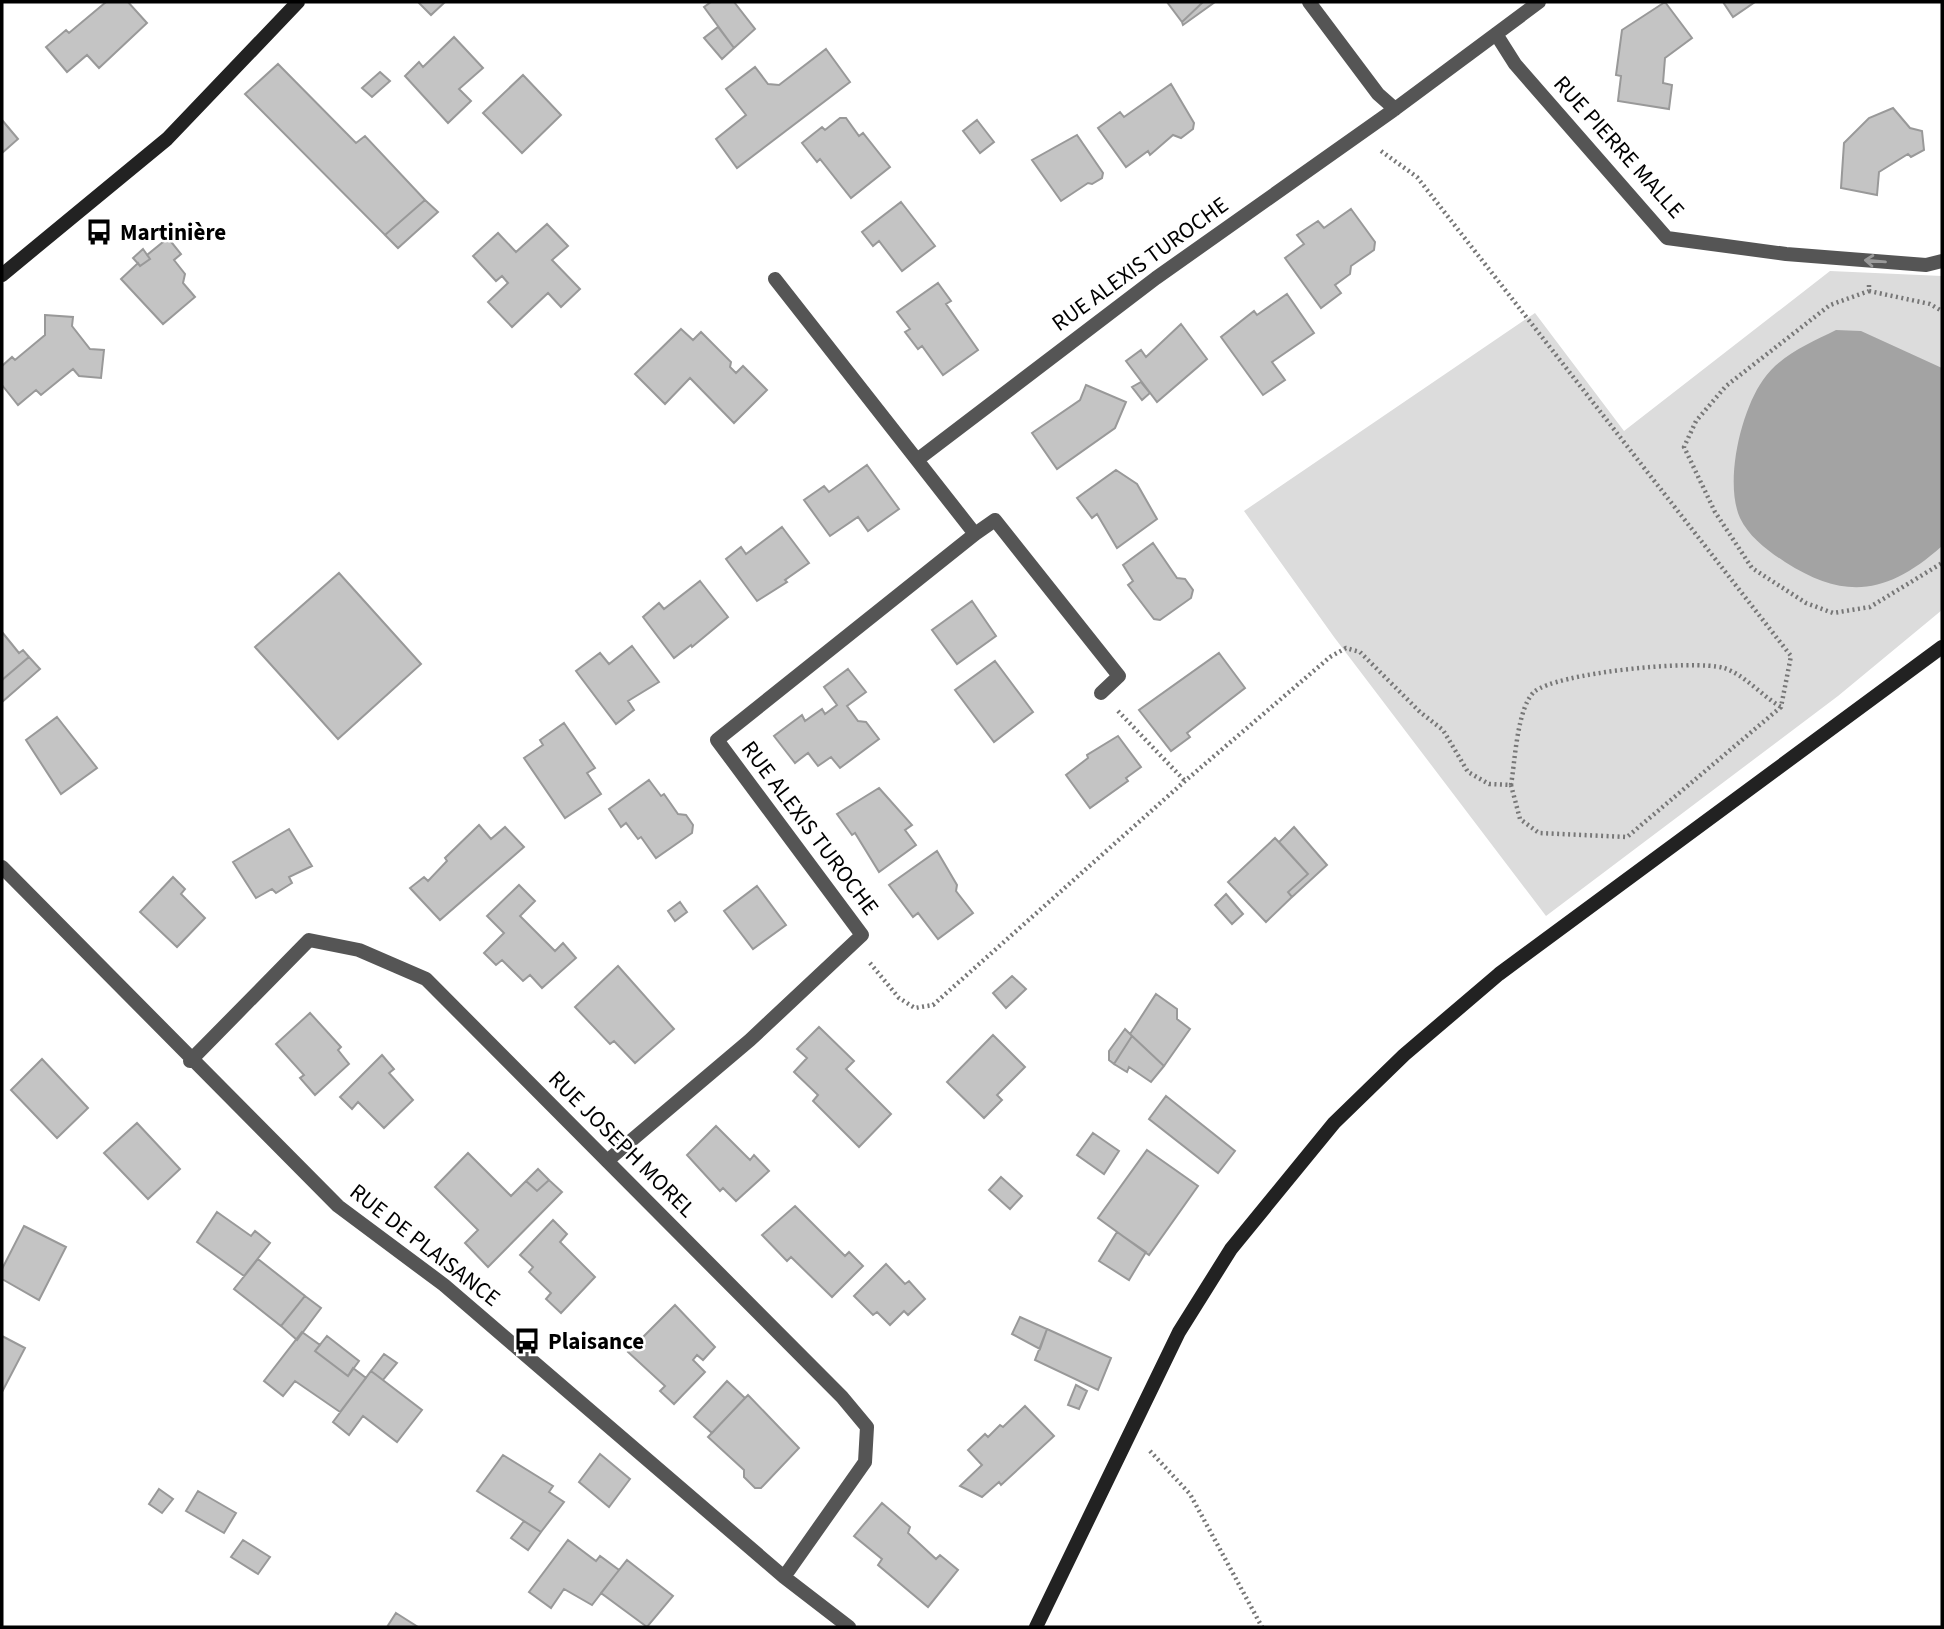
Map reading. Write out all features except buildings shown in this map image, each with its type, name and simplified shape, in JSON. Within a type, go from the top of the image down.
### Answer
[{"type":"main road","points":[[2,275],[167,139],[298,2]]},
{"type":"main road","points":[[1036,1627],[1133,1433],[1179,1332],[1231,1249],[1334,1123],[1404,1055],[1499,974],[1942,647]]},
{"type":"street","points":[[1309,2],[1378,94],[1395,109]]},
{"type":"street","name":"RUE ALEXIS TUROCHE","points":[[917,460],[1156,278],[1395,109],[1539,2]]},
{"type":"street","name":"RUE PIERRE MALLE","points":[[1496,34],[1515,64],[1667,238],[1786,254],[1926,265],[1942,261]]},
{"type":"street","points":[[775,279],[975,534]]},
{"type":"street","name":"RUE ALEXIS TUROCHE","points":[[607,1161],[862,935],[717,740],[995,520],[1119,676],[1101,693]]},
{"type":"street","name":"RUE DE PLAISANCE","points":[[2,867],[190,1061],[338,1206],[444,1285],[784,1577],[849,1627]]},
{"type":"street","name":"RUE JOSEPH MOREL","points":[[190,1061],[309,940],[359,950],[426,979],[842,1397],[867,1427],[865,1462],[784,1577]]},
{"type":"path","points":[[1358,134],[1417,177],[1791,656],[1782,707],[1627,837],[1539,834],[1520,819],[1511,785],[1524,708],[1533,692],[1553,681],[1679,664],[1705,665],[1725,668],[1782,707]]},
{"type":"path","points":[[1869,260],[1869,291]]},
{"type":"path","points":[[1942,311],[1930,304],[1869,291],[1830,305],[1726,386],[1696,421],[1684,447],[1715,512],[1752,568],[1806,603],[1833,613],[1870,607],[1942,563]]},
{"type":"path","points":[[855,944],[899,998],[915,1008],[933,1005],[1185,781],[1330,657],[1346,648],[1360,652],[1420,712],[1443,730],[1468,772],[1489,784],[1511,785]]},
{"type":"path","points":[[1101,693],[1185,781]]},
{"type":"path","points":[[1133,1433],[1190,1494],[1262,1627]]},
{"type":"shaded area","points":[[1830,271],[1942,276],[1942,610],[1838,696],[1546,916],[1334,637],[1244,511],[1535,313],[1624,431]]},
{"type":"shaded area","points":[[1836,330],[1861,331],[1942,368],[1942,546],[1903,574],[1866,587],[1828,583],[1785,562],[1748,531],[1735,503],[1734,467],[1737,447],[1755,393],[1778,363]]},
{"type":"place","name":"Martinière","points":[[99,232]]},
{"type":"place","name":"Plaisance","points":[[527,1341]]}]
